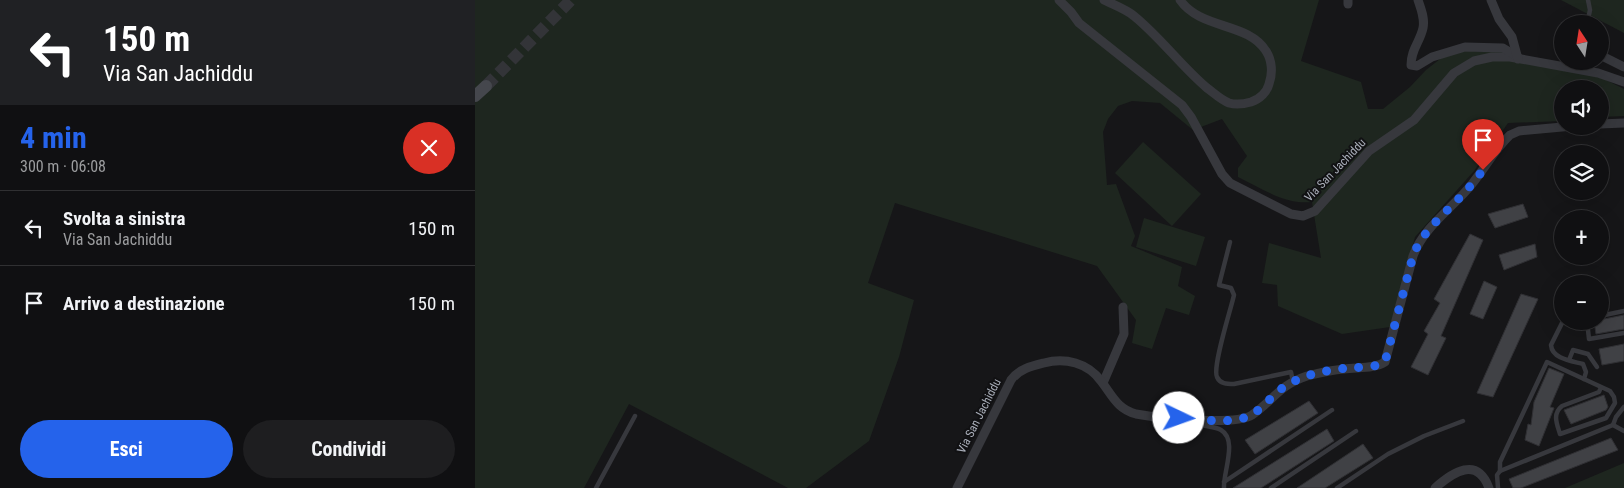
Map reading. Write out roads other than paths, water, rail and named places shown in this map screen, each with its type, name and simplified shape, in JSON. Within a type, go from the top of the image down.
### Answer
[{"type":"main road","points":[[475,96],[486,86]]},
{"type":"street","name":"Via San Jachiddu","points":[[1059,0],[1071,12],[1079,24],[1182,105],[1191,116],[1222,174],[1230,183],[1297,216],[1315,211],[1369,151],[1421,114],[1447,80],[1459,68],[1482,58],[1501,57],[1554,61]]},
{"type":"street","points":[[1104,0],[1134,16],[1191,74],[1221,99],[1234,104],[1240,104],[1252,101],[1264,94],[1268,87],[1271,70],[1268,53],[1261,43],[1253,37],[1200,17],[1190,11],[1180,0]]},
{"type":"street","points":[[1418,0],[1424,16],[1423,28],[1411,55],[1411,65],[1417,66],[1432,58],[1465,47],[1503,48],[1518,58]]},
{"type":"street","points":[[1491,0],[1499,19],[1512,37],[1518,58]]},
{"type":"street","points":[[1609,59],[1624,67]]},
{"type":"street","name":"Via San Jachiddu","points":[[1596,70],[1624,82]]},
{"type":"street","points":[[1609,124],[1624,123]]},
{"type":"street","name":"Via San Jachiddu","points":[[957,488],[1001,398],[1017,374],[1032,366],[1058,360],[1067,360],[1094,373],[1115,402],[1126,410],[1151,416],[1233,420],[1246,418],[1253,414],[1283,387],[1293,382],[1328,371],[1375,366],[1385,362],[1413,256],[1418,244],[1471,185],[1510,135],[1519,131],[1554,128]]},
{"type":"street","points":[[1103,383],[1123,337],[1123,308]]},
{"type":"street","points":[[1435,488],[1456,472],[1474,470],[1480,474],[1489,488]]},
{"type":"lane","points":[[1588,0],[1591,10],[1590,15]]},
{"type":"lane","points":[[1230,242],[1219,285],[1231,288],[1234,295],[1216,364],[1217,376],[1221,382],[1234,384],[1291,372],[1293,382]]},
{"type":"lane","points":[[1609,314],[1624,311]]},
{"type":"lane","points":[[1559,330],[1551,349],[1553,352],[1569,360],[1583,364],[1586,372],[1584,379]]},
{"type":"lane","points":[[1588,330],[1589,339],[1624,333]]},
{"type":"lane","points":[[1569,360],[1573,350],[1588,354],[1597,367]]},
{"type":"lane","points":[[1498,488],[1497,475],[1500,471],[1500,462],[1547,362],[1610,391],[1615,402],[1606,418],[1561,434],[1555,419],[1558,409],[1599,392],[1601,387]]},
{"type":"lane","points":[[1500,471],[1613,425],[1616,417],[1624,407]]},
{"type":"lane","points":[[1224,485],[1332,410]]},
{"type":"lane","points":[[596,488],[635,416]]},
{"type":"lane","points":[[1191,419],[1199,425],[1220,430],[1226,435],[1229,446],[1224,485]]},
{"type":"lane","points":[[1337,488],[1388,454],[1424,436],[1463,421]]},
{"type":"lane","points":[[1613,425],[1624,431]]},
{"type":"lane","points":[[1271,488],[1356,431]]},
{"type":"tunnel","points":[[486,86],[571,0]]}]
